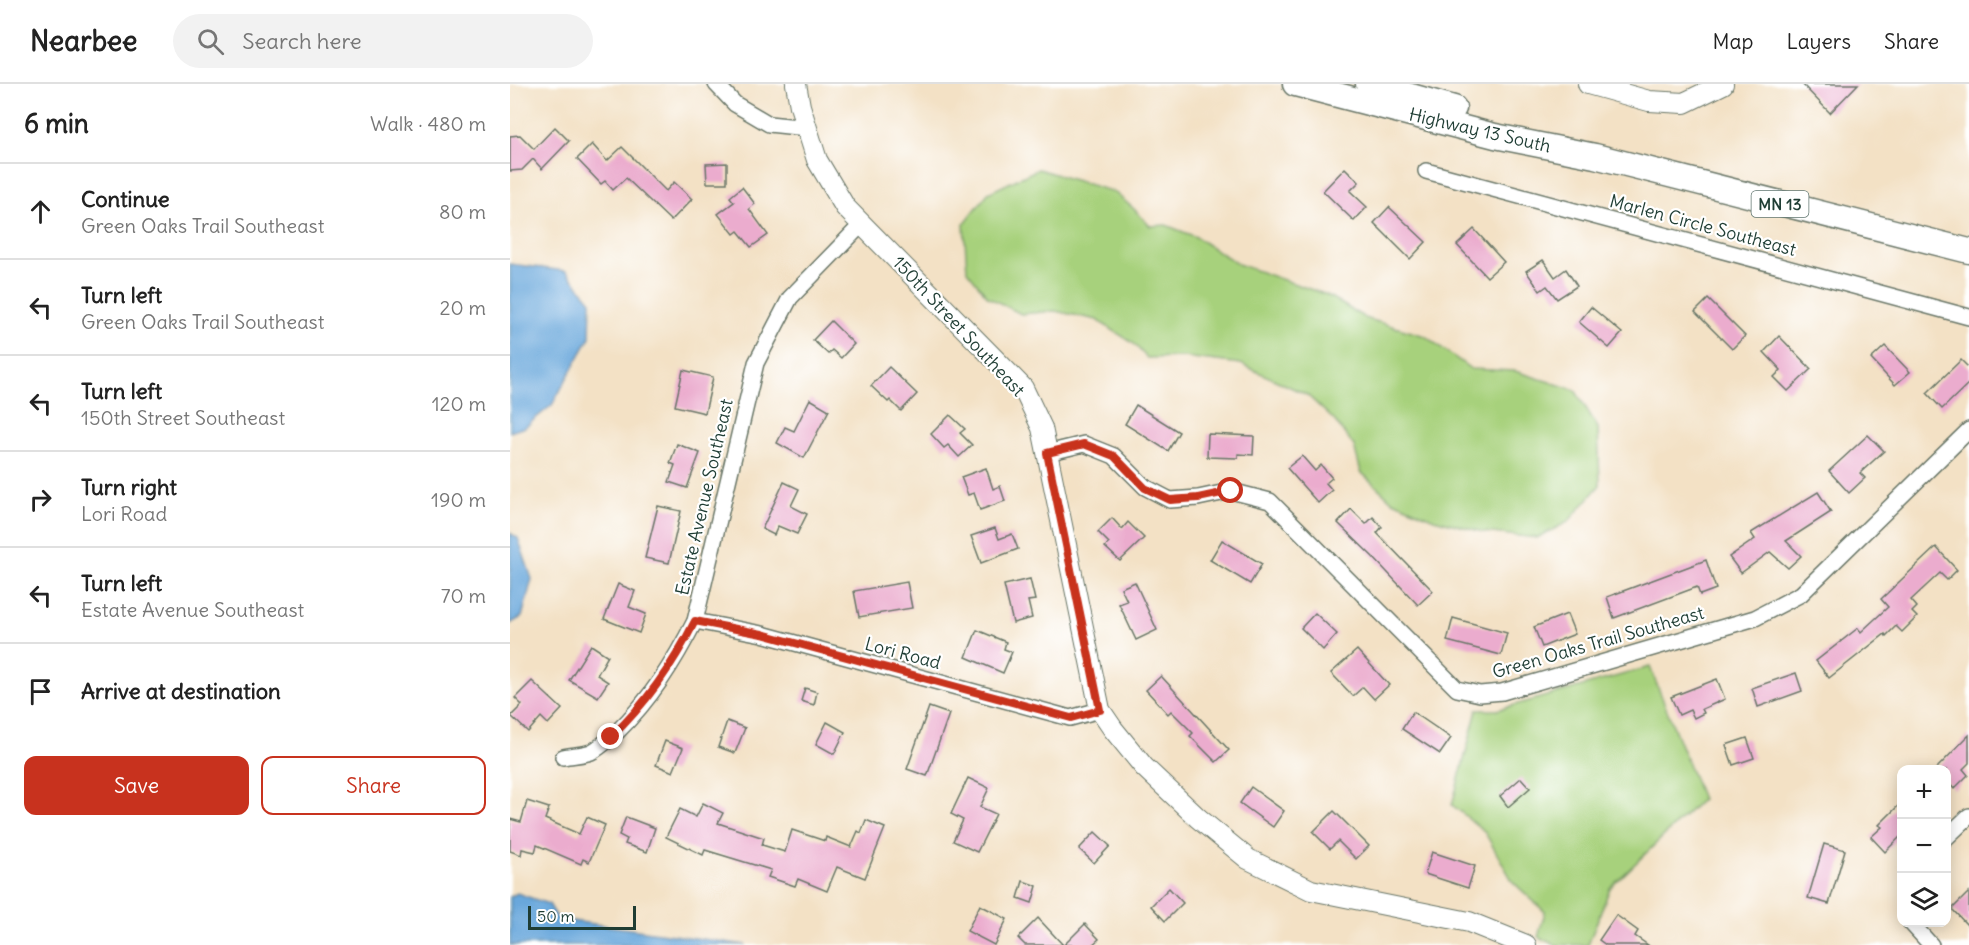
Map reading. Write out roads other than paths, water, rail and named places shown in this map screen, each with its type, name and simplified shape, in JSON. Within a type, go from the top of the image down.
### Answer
[{"type":"main road","name":"Highway 13 South","points":[[1295,84],[1495,136],[1595,156],[1969,251]]},
{"type":"main road","name":"Highway 13 South","points":[[1368,84],[1500,122],[1595,156]]},
{"type":"street","points":[[716,84],[735,104],[769,124],[807,128]]},
{"type":"street","name":"150th Street Southeast","points":[[796,84],[800,106],[817,160],[845,207],[1023,388],[1042,428],[1100,710],[1144,767],[1198,818],[1248,859],[1311,890],[1469,922],[1526,945]]},
{"type":"street","points":[[800,106],[805,84]]},
{"type":"street","points":[[1588,84],[1649,101],[1684,103],[1723,84]]},
{"type":"street","name":"Marlen Circle Southeast","points":[[1426,171],[1969,317]]},
{"type":"street","name":"Estate Avenue Southeast","points":[[563,757],[592,752],[628,721],[664,676],[678,654],[695,621],[756,363],[790,298],[862,224]]},
{"type":"street","name":"Green Oaks Trail Southeast","points":[[1047,453],[1084,444],[1114,456],[1145,488],[1170,500],[1198,498],[1231,491],[1270,501],[1457,689],[1480,694],[1502,692],[1755,618],[1801,594],[1969,430]]},
{"type":"street","name":"Lori Road","points":[[695,621],[762,634],[1071,718],[1100,710]]},
{"type":"street","points":[[1951,834],[1969,816]]},
{"type":"street","points":[[1915,927],[1931,945]]},
{"type":"water","points":[[510,264],[566,271],[591,301],[590,337],[552,405],[525,427],[510,432]]},
{"type":"water","points":[[510,533],[518,538],[532,579],[522,617],[510,624]]},
{"type":"water","points":[[517,893],[549,904],[558,919],[746,945],[510,945],[510,897]]}]
